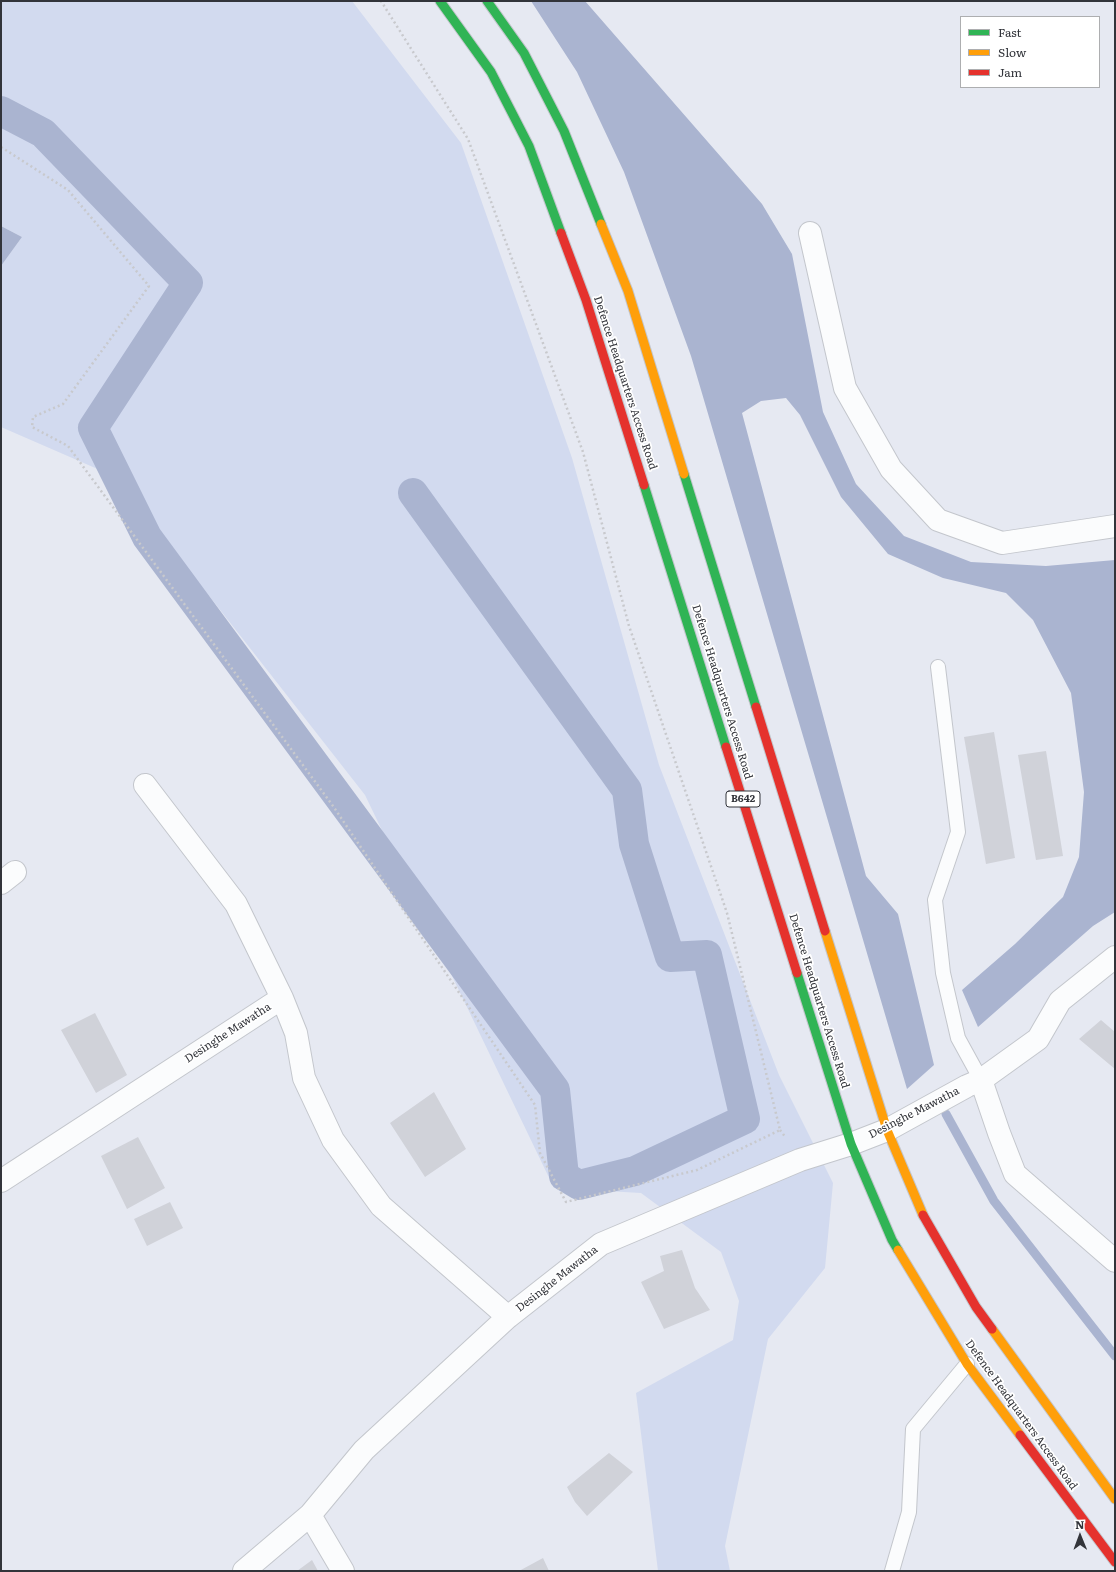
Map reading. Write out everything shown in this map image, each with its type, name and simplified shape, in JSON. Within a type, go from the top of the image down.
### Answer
[{"type":"main road","name":"Defence Headquarters Access Road","points":[[440,1],[491,72],[529,146],[586,300],[851,1144],[892,1240],[967,1364],[1115,1562]]},
{"type":"main road","points":[[487,1],[524,53],[564,131],[628,291],[887,1130],[926,1223],[976,1307],[1115,1499]]},
{"type":"street","points":[[810,234],[845,388],[891,469],[938,520],[1002,543],[1115,526]]},
{"type":"street","points":[[145,785],[236,904],[282,998]]},
{"type":"street","name":"Desinghe Mawatha","points":[[1,1181],[282,998],[296,1033],[304,1078],[333,1140],[381,1206],[508,1317],[601,1244],[800,1160],[851,1144],[887,1130],[967,1086],[981,1080],[1038,1040],[1060,1001],[1115,957]]},
{"type":"street","points":[[981,1080],[1015,1174],[1115,1262]]},
{"type":"street","points":[[244,1571],[310,1515],[364,1450],[508,1317]]},
{"type":"street","points":[[310,1515],[343,1571]]},
{"type":"lane","points":[[938,667],[958,832],[935,900],[942,966],[958,1038],[981,1080]]},
{"type":"lane","points":[[892,1571],[909,1512],[913,1429],[967,1364]]},
{"type":"path","points":[[1,147],[68,190],[149,286],[63,404],[33,417],[32,427],[68,446],[333,806],[535,1105],[540,1153],[566,1202],[697,1170],[780,1130],[727,913],[629,626],[582,452],[468,139],[381,1]]},
{"type":"shaded area","points":[[1,1],[352,1],[461,143],[572,458],[659,765],[779,1075],[833,1183],[825,1268],[768,1339],[725,1546],[730,1571],[658,1571],[636,1393],[733,1340],[739,1301],[721,1252],[641,1193],[554,1188],[365,795],[116,477],[1,427],[1,266],[22,237],[1,226]]},
{"type":"shaded area","points":[[531,1],[585,1],[762,204],[792,254],[823,412],[856,484],[904,536],[971,562],[1046,566],[1115,560],[1115,912],[1093,926],[978,1027],[962,990],[1015,944],[1063,897],[1079,857],[1084,792],[1071,693],[1033,620],[1006,593],[943,578],[888,554],[841,497],[800,415],[786,398],[761,401],[742,413],[866,876],[898,914],[934,1065],[907,1089],[691,356],[624,172],[577,72]]},
{"type":"shaded area","points":[[1,226],[22,237],[1,266]]},
{"type":"building","points":[[994,732],[1015,858],[986,864],[964,737]]},
{"type":"building","points":[[1046,751],[1063,856],[1036,860],[1018,755]]},
{"type":"building","points":[[95,1013],[127,1075],[96,1093],[61,1030]]},
{"type":"building","points":[[1101,1020],[1115,1032],[1115,1069],[1079,1039]]},
{"type":"building","points":[[434,1092],[466,1149],[425,1177],[390,1123]]},
{"type":"building","points":[[138,1137],[165,1188],[127,1209],[101,1156]]},
{"type":"building","points":[[170,1202],[183,1228],[147,1246],[134,1219]]},
{"type":"building","points":[[682,1250],[695,1288],[710,1310],[664,1329],[641,1282],[664,1271],[660,1256]]},
{"type":"building","points":[[609,1453],[633,1472],[587,1516],[575,1502],[567,1487]]},
{"type":"building","points":[[543,1558],[549,1571],[519,1571]]},
{"type":"building","points":[[312,1560],[318,1571],[297,1571]]},
{"type":"waterway","points":[[1,111],[43,133],[188,283],[93,428],[147,537],[555,1090],[564,1176],[579,1185],[635,1171],[745,1119],[707,955],[670,957],[634,844],[627,790],[413,493]]},
{"type":"waterway","points":[[946,1114],[994,1201],[1115,1356]]},
{"type":"traffic: fast","points":[[440,1],[491,72],[529,146],[561,233]]},
{"type":"traffic: fast","points":[[487,1],[524,53],[564,131],[601,224]]},
{"type":"traffic: fast","points":[[684,474],[756,707]]},
{"type":"traffic: fast","points":[[644,485],[726,747]]},
{"type":"traffic: fast","points":[[797,973],[851,1144],[892,1240],[898,1250]]},
{"type":"traffic: slow","points":[[601,224],[628,291],[684,474]]},
{"type":"traffic: slow","points":[[825,931],[887,1130],[923,1215]]},
{"type":"traffic: slow","points":[[898,1250],[967,1364],[1020,1435]]},
{"type":"traffic: slow","points":[[992,1329],[1115,1499]]},
{"type":"traffic: jam","points":[[561,233],[586,300],[644,485]]},
{"type":"traffic: jam","points":[[756,707],[825,931]]},
{"type":"traffic: jam","points":[[726,747],[797,973]]},
{"type":"traffic: jam","points":[[923,1215],[976,1307],[992,1329]]},
{"type":"traffic: jam","points":[[1020,1435],[1115,1562]]}]
